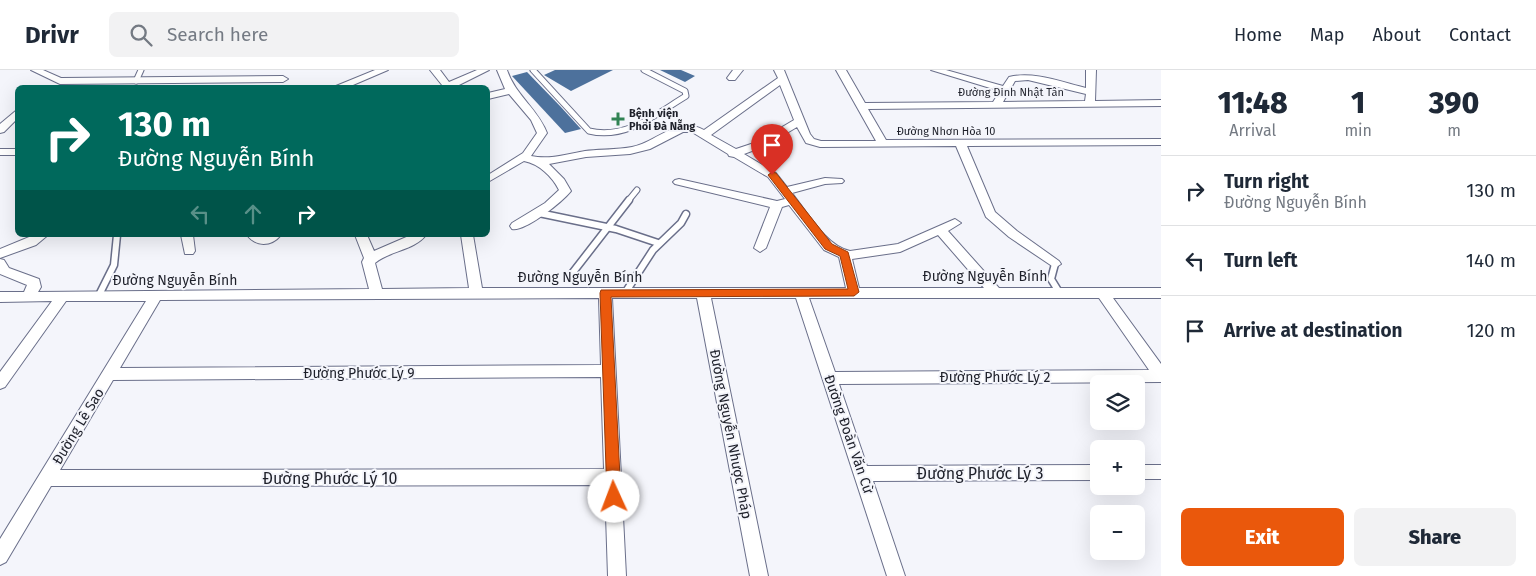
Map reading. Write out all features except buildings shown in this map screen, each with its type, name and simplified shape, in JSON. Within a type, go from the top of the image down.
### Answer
[{"type":"street","points":[[36,70],[48,80],[206,80],[280,83],[288,70]]},
{"type":"street","points":[[48,80],[61,70]]},
{"type":"street","points":[[206,80],[233,70]]},
{"type":"street","points":[[341,85],[347,70]]},
{"type":"street","points":[[345,85],[383,70]]},
{"type":"street","points":[[435,70],[444,85]]},
{"type":"street","points":[[450,85],[484,70]]},
{"type":"street","points":[[490,178],[524,158],[534,147],[542,133],[538,123],[510,91],[502,70]]},
{"type":"street","points":[[732,78],[738,70]]},
{"type":"street","points":[[842,70],[883,144]]},
{"type":"street","points":[[936,70],[1005,90]]},
{"type":"street","points":[[1090,104],[1091,70]]},
{"type":"street","points":[[705,134],[781,75]]},
{"type":"street","name":"Đường Nhơn Hòa 10","points":[[781,75],[807,138],[815,143],[1161,142]]},
{"type":"street","points":[[996,105],[1012,80],[1020,77],[1090,92]]},
{"type":"street","points":[[490,96],[510,91]]},
{"type":"street","name":"Đường Đinh Nhật Tân","points":[[861,106],[1161,103]]},
{"type":"street","points":[[0,130],[15,115]]},
{"type":"street","points":[[733,154],[761,144],[800,121]]},
{"type":"street","points":[[524,158],[540,162],[586,154],[638,150],[674,131],[683,128],[694,129],[705,134],[733,154],[769,172],[790,195],[828,246],[845,254],[900,248],[955,223]]},
{"type":"street","points":[[960,143],[990,214],[1013,234],[1055,264]]},
{"type":"street","points":[[0,152],[15,152]]},
{"type":"street","points":[[516,226],[540,213],[560,198],[565,191],[560,181],[540,162]]},
{"type":"street","points":[[760,248],[777,205],[790,195],[825,181],[838,181]]},
{"type":"street","points":[[679,182],[777,205]]},
{"type":"street","points":[[940,230],[995,292]]},
{"type":"street","points":[[0,254],[32,242],[39,237]]},
{"type":"street","points":[[187,237],[189,251]]},
{"type":"street","points":[[256,237],[261,241],[270,237]]},
{"type":"street","points":[[362,237],[371,259]]},
{"type":"street","points":[[377,294],[368,265],[371,259],[406,244],[417,237]]},
{"type":"street","points":[[466,237],[476,293]]},
{"type":"street","points":[[845,254],[854,292]]},
{"type":"street","points":[[0,263],[4,271],[34,282],[34,287],[28,297]]},
{"type":"street","points":[[1102,292],[1161,376]]},
{"type":"street","name":"Đường Nguyễn Bính","points":[[0,297],[476,293],[1161,292]]},
{"type":"street","points":[[605,293],[617,576]]},
{"type":"street","name":"Đường Nguyễn Nhược Pháp","points":[[703,293],[759,576]]},
{"type":"street","name":"Đường Đoàn Văn Cừ","points":[[801,293],[896,576]]},
{"type":"street","points":[[0,383],[62,297]]},
{"type":"street","name":"Đường Lê Sao","points":[[0,556],[155,297]]},
{"type":"street","name":"Đường Phước Lý 9","points":[[109,374],[608,371]]},
{"type":"street","name":"Đường Phước Lý 2","points":[[830,378],[1161,376]]},
{"type":"street","name":"Đường Phước Lý 3","points":[[862,474],[1090,472]]},
{"type":"street","points":[[1145,472],[1161,472]]},
{"type":"street","name":"Đường Phước Lý 10","points":[[46,478],[613,477]]},
{"type":"lane","points":[[136,81],[141,72],[140,70]]},
{"type":"lane","points":[[535,71],[589,131],[596,134],[612,135],[621,133],[686,96],[685,91],[644,70]]},
{"type":"lane","points":[[570,276],[638,190]]},
{"type":"lane","points":[[540,213],[608,227],[658,243]]},
{"type":"lane","points":[[625,293],[658,243],[676,228],[686,214]]},
{"type":"lane","points":[[98,297],[114,265],[117,237]]},
{"type":"lane","points":[[1055,264],[1050,273],[1050,282],[1059,292]]},
{"type":"place","name":"Bệnh viện Phổi Đà Nẵng","points":[[618,119]]},
{"type":"route","points":[[614,497],[605,293],[854,292],[845,254],[828,246],[798,205],[772,175]]}]
